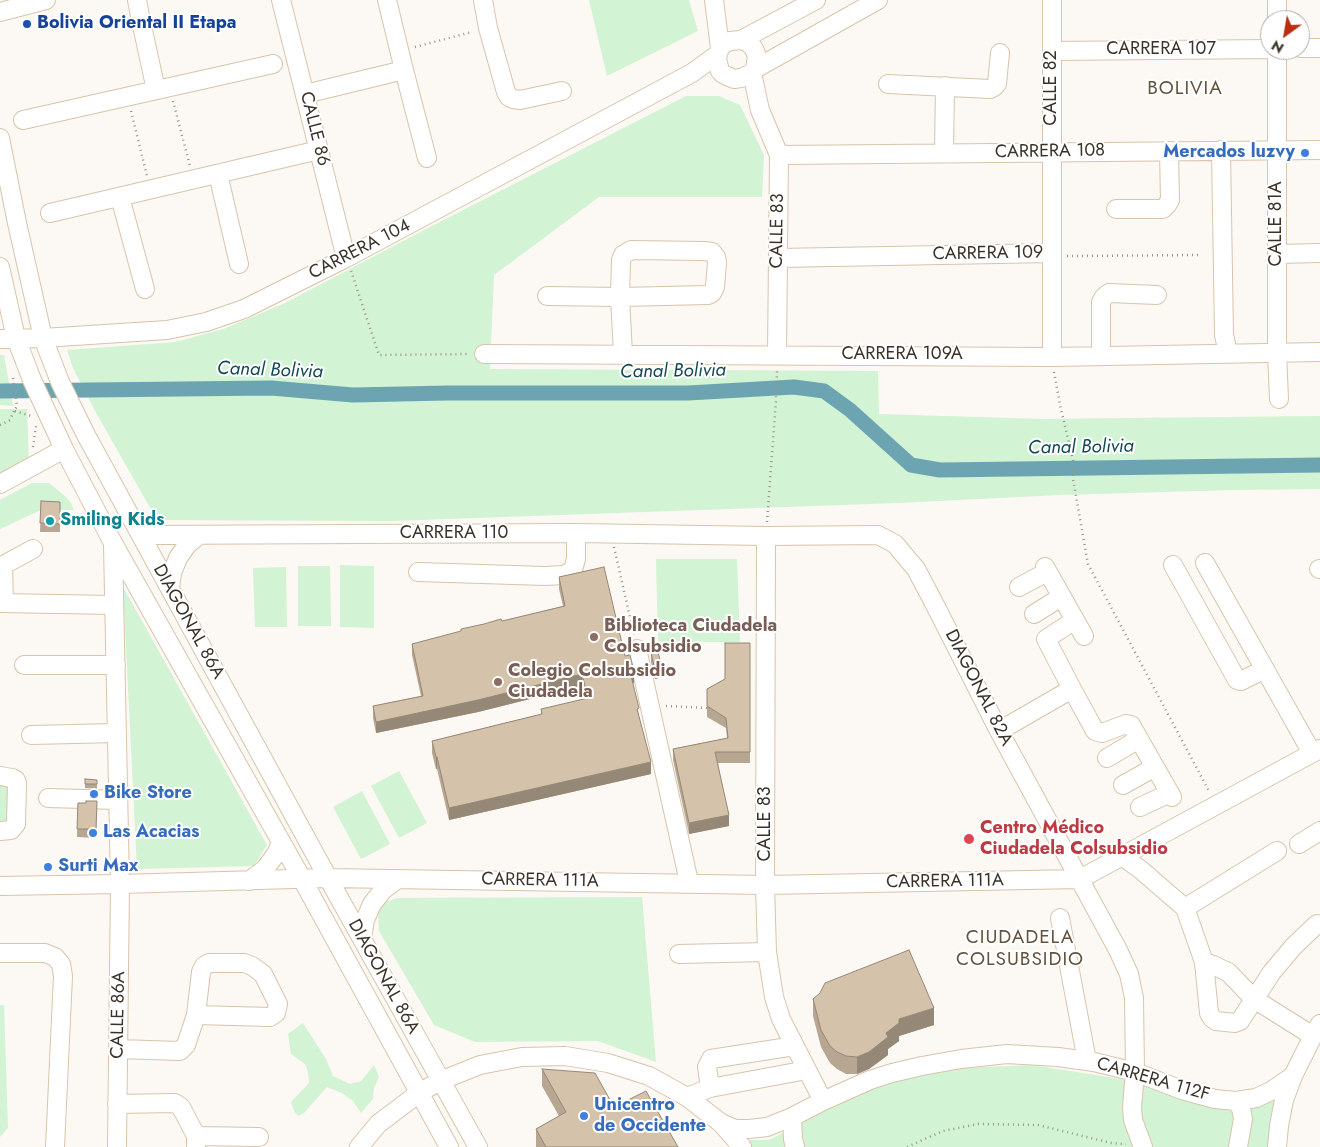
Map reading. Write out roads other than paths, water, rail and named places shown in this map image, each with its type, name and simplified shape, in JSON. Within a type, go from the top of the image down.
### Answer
[{"type":"street","points":[[0,12],[46,0]]},
{"type":"street","points":[[138,0],[141,21],[163,89]]},
{"type":"street","name":"CALLE 86","points":[[281,0],[346,258]]},
{"type":"street","points":[[387,0],[427,158]]},
{"type":"street","points":[[483,0],[488,28],[509,97],[520,100],[562,91]]},
{"type":"street","points":[[714,0],[738,40],[816,0]]},
{"type":"street","points":[[714,0],[721,62],[734,79],[741,78],[878,0]]},
{"type":"street","name":"CALLE 82","points":[[1052,0],[1052,356]]},
{"type":"street","name":"CARRERA 104","points":[[8,339],[167,330],[206,322],[244,309],[346,258],[692,73],[721,62],[724,44],[738,40]]},
{"type":"street","name":"CALLE 83","points":[[738,40],[752,46],[755,51],[757,57],[753,71],[760,110],[779,155],[776,354]]},
{"type":"street","name":"CARRERA 107","points":[[1052,50],[1260,49]]},
{"type":"street","points":[[888,84],[990,89],[997,84],[1000,53]]},
{"type":"street","name":"CALLE 81A","points":[[1277,60],[1277,352],[1279,399]]},
{"type":"street","name":"CALLE 83","points":[[721,62],[760,110]]},
{"type":"street","points":[[23,120],[273,64]]},
{"type":"street","points":[[305,94],[404,70]]},
{"type":"street","points":[[944,153],[945,86]]},
{"type":"street","name":"DIAGONAL 86A","points":[[0,138],[43,338],[76,416],[476,1146]]},
{"type":"street","points":[[50,213],[319,150]]},
{"type":"street","points":[[1222,150],[1224,335],[1228,353]]},
{"type":"street","name":"CARRERA 108","points":[[779,155],[1320,150]]},
{"type":"street","points":[[1116,209],[1163,209],[1167,205],[1170,200],[1169,151]]},
{"type":"street","points":[[218,174],[240,264]]},
{"type":"street","points":[[120,197],[145,289]]},
{"type":"street","points":[[547,296],[620,297],[712,293],[715,286],[717,262],[712,252],[631,250],[623,255],[621,260],[620,297],[623,354]]},
{"type":"street","name":"CARRERA 109","points":[[778,258],[1052,253]]},
{"type":"street","points":[[1278,254],[1320,253]]},
{"type":"street","name":"DIAGONAL 86A","points":[[0,267],[8,339],[32,380],[40,418],[64,449],[113,543],[449,1147]]},
{"type":"street","points":[[1101,356],[1101,302],[1104,296],[1109,293],[1157,295]]},
{"type":"street","name":"CARRERA 109A","points":[[484,354],[1101,356],[1320,352]]},
{"type":"street","points":[[0,484],[64,449]]},
{"type":"street","points":[[418,572],[564,575],[573,570],[576,559],[576,533]]},
{"type":"street","name":"CARRERA 110","points":[[141,535],[576,533],[766,536]]},
{"type":"street","points":[[170,588],[172,572],[178,558],[187,545],[199,535]]},
{"type":"street","name":"DIAGONAL 82A","points":[[766,536],[878,535],[895,544],[916,569],[999,731],[1118,950],[1129,974],[1134,998],[1135,1072]]},
{"type":"street","name":"CALLE 83","points":[[766,536],[767,952],[774,997],[781,1019],[823,1101]]},
{"type":"street","name":"DIAGONAL 86A","points":[[113,543],[120,884]]},
{"type":"street","points":[[33,550],[1,566],[2,603],[114,605]]},
{"type":"street","points":[[1080,879],[1316,751],[1265,669],[1205,563]]},
{"type":"street","points":[[1173,564],[1237,680],[1241,681],[1265,669]]},
{"type":"street","points":[[1019,587],[1046,569],[1084,636]]},
{"type":"street","points":[[1034,614],[1061,597]]},
{"type":"street","points":[[1075,620],[1046,639],[1095,731],[1102,733],[1126,724],[1131,725],[1171,795],[1140,807]]},
{"type":"street","points":[[637,649],[690,882]]},
{"type":"street","points":[[24,665],[116,665]]},
{"type":"street","points":[[999,731],[1072,689]]},
{"type":"street","points":[[31,735],[117,734]]},
{"type":"street","points":[[1107,758],[1139,739]]},
{"type":"street","points":[[1123,784],[1155,767]]},
{"type":"street","points":[[0,776],[12,778],[17,783],[16,824],[11,830],[0,831]]},
{"type":"street","points":[[48,798],[118,800]]},
{"type":"street","points":[[1299,844],[1320,831]]},
{"type":"street","points":[[250,881],[265,870],[276,854],[281,842]]},
{"type":"street","points":[[1185,908],[1277,851]]},
{"type":"street","points":[[1122,856],[1185,908],[1204,962],[1209,1013],[1216,1022],[1235,1023],[1240,1020],[1272,972],[1293,946],[1316,924]]},
{"type":"street","name":"CARRERA 111A","points":[[0,886],[328,878],[766,884],[1080,879]]},
{"type":"street","points":[[362,938],[365,920],[372,904],[383,890],[398,879]]},
{"type":"street","name":"CALLE 86A","points":[[117,1147],[120,884]]},
{"type":"street","points":[[1060,918],[1087,1061]]},
{"type":"street","points":[[679,954],[767,952]]},
{"type":"street","points":[[0,953],[45,953],[55,957],[60,964],[62,976],[55,1147]]},
{"type":"street","points":[[1204,962],[1213,964],[1228,972],[1254,999],[1316,1030],[1293,1076],[1284,1100],[1277,1147]]},
{"type":"street","points":[[118,1049],[180,1051],[186,1045],[196,1015],[201,972],[204,966],[209,963],[252,966],[263,974],[278,1004],[276,1013],[270,1017],[196,1015]]},
{"type":"street","points":[[710,1088],[707,1067],[711,1059],[794,1046]]},
{"type":"street","name":"CARRERA 112F","points":[[720,1123],[735,1129],[767,1128],[870,1080],[892,1073],[961,1059],[1007,1054],[1087,1061],[1135,1072],[1215,1099],[1236,1101],[1256,1098],[1271,1091],[1293,1076]]},
{"type":"street","points":[[359,1147],[378,1124],[419,1093],[440,1081],[480,1066],[522,1057],[565,1056],[608,1063],[649,1076],[687,1097],[720,1123],[742,1147]]},
{"type":"street","points":[[687,1097],[710,1088],[807,1070]]},
{"type":"street","points":[[1135,1072],[1132,1107],[1133,1120],[1142,1146]]},
{"type":"street","points":[[1236,1101],[1242,1108],[1243,1120],[1238,1147]]},
{"type":"street","points":[[117,1104],[174,1103],[181,1107],[196,1141],[229,1142],[259,1137]]},
{"type":"street","points":[[792,1117],[795,1147]]},
{"type":"waterway","name":"Canal Bolivia","points":[[0,391],[271,388],[353,395],[688,393],[794,387],[824,391],[850,410],[911,465],[940,470],[1320,465]]},
{"type":"place","name":"Bolivia Oriental II Etapa","points":[[27,24]]},
{"type":"place","name":"Mercados luzvy","points":[[1305,153]]},
{"type":"place","name":"Smiling Kids","points":[[50,521]]},
{"type":"place","name":"Biblioteca Ciudadela Colsubsidio","points":[[594,637]]},
{"type":"place","name":"Colegio Colsubsidio Ciudadela","points":[[498,682]]},
{"type":"place","name":"Bike Store","points":[[94,794]]},
{"type":"place","name":"Las Acacias","points":[[93,833]]},
{"type":"place","name":"Centro Médico Ciudadela Colsubsidio","points":[[969,839]]},
{"type":"place","name":"Surti Max","points":[[48,867]]},
{"type":"place","name":"Unicentro de Occidente","points":[[584,1116]]},
{"type":"district","name":"BOLIVIA","points":[[1185,89]]},
{"type":"district","name":"CIUDADELA COLSUBSIDIO","points":[[1020,949]]}]
